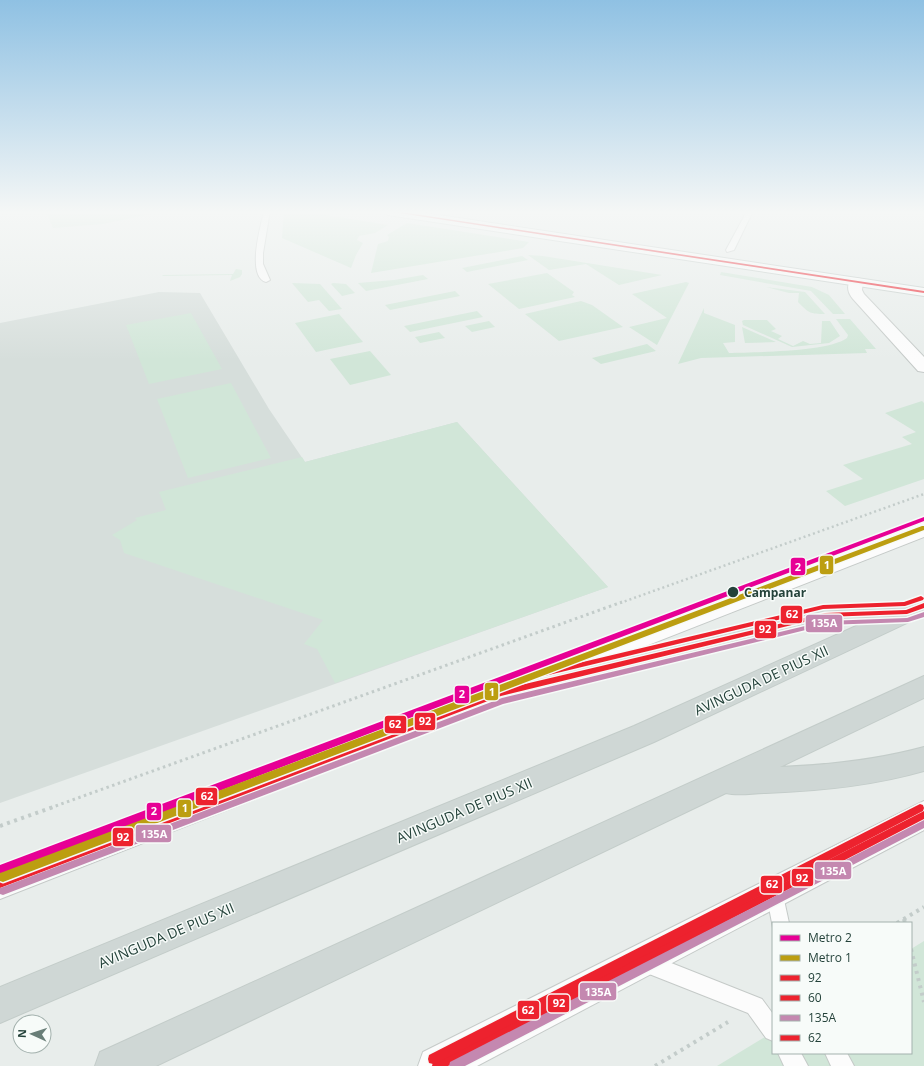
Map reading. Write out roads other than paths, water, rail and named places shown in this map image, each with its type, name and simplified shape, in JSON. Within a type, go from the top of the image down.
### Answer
[{"type":"main road","points":[[500,693],[825,615],[916,608]]},
{"type":"main road","name":"AVINGUDA DE PIUS XII","points":[[0,1005],[644,734],[916,608]]},
{"type":"main road","points":[[114,1066],[924,686]]},
{"type":"main road","points":[[719,781],[842,776],[871,773],[924,760]]},
{"type":"street","points":[[759,261],[854,275],[924,292]]},
{"type":"street","points":[[854,275],[855,290],[858,296],[924,367]]},
{"type":"street","points":[[0,884],[924,529]]},
{"type":"street","points":[[436,1066],[640,961],[778,907],[924,815]]},
{"type":"lane","points":[[259,261],[266,280]]},
{"type":"lane","points":[[640,961],[756,1006],[772,1030]]},
{"type":"lane","points":[[789,1054],[797,1066]]},
{"type":"lane","points":[[836,1054],[843,1066]]},
{"type":"metro line","name":"2","points":[[0,870],[924,519]]},
{"type":"metro line","name":"1","points":[[3,877],[924,528]]},
{"type":"place","name":"Campanar","points":[[733,592]]}]
